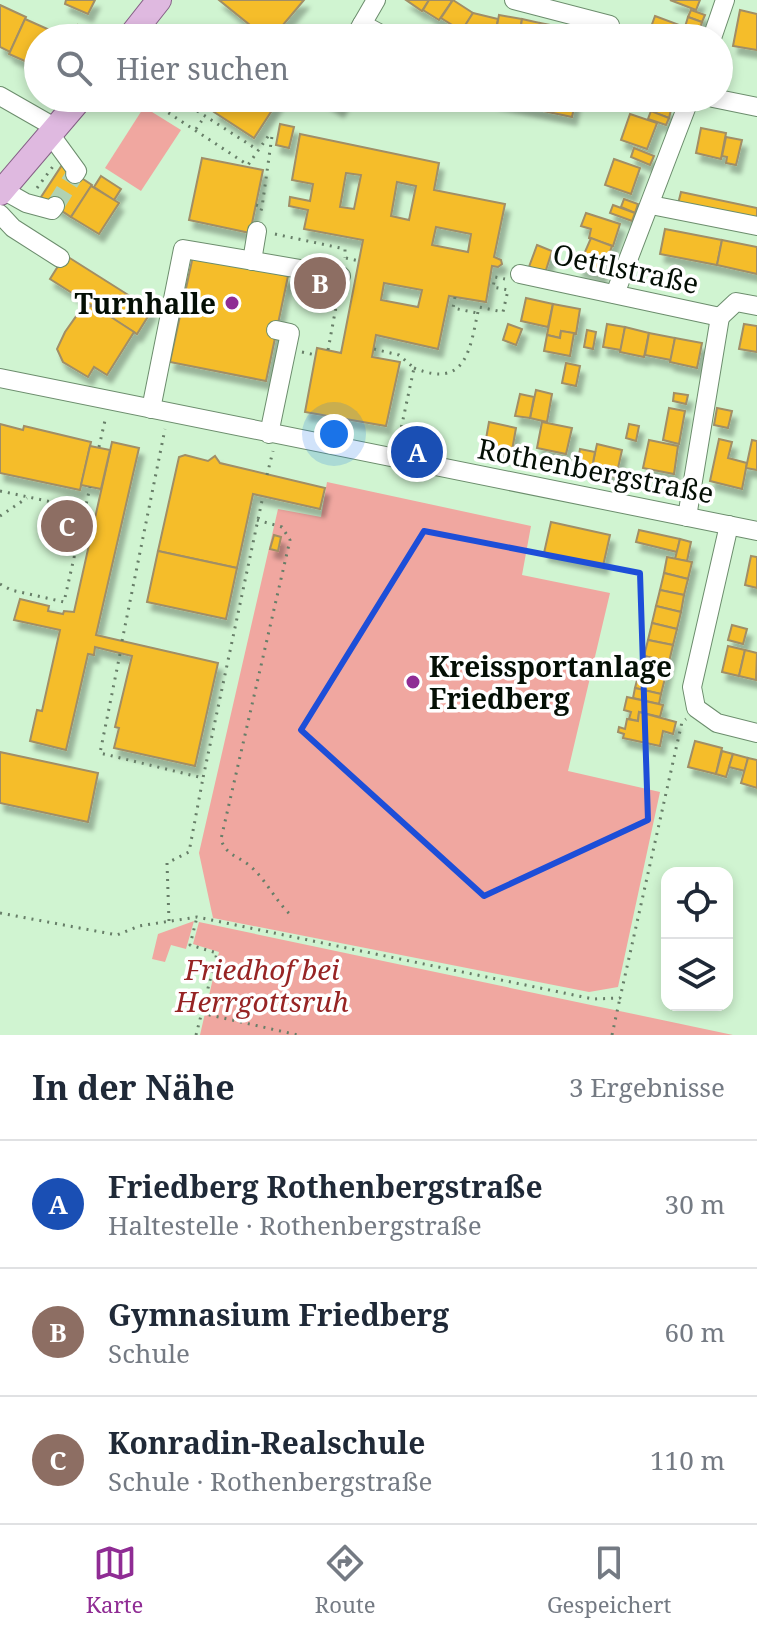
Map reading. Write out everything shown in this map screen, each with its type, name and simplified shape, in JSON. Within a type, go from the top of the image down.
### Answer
[{"type":"main road","points":[[140,24],[159,0]]},
{"type":"main road","points":[[1,199],[57,138],[73,112]]},
{"type":"street","points":[[362,24],[376,0]]},
{"type":"street","points":[[514,0],[606,24]]},
{"type":"street","points":[[717,24],[725,0]]},
{"type":"street","points":[[0,96],[57,138],[77,171],[75,174]]},
{"type":"street","points":[[733,102],[757,107]]},
{"type":"street","points":[[615,294],[685,112]]},
{"type":"street","points":[[1,199],[52,210],[55,206]]},
{"type":"street","points":[[1,199],[13,228],[60,258]]},
{"type":"street","points":[[651,205],[757,226]]},
{"type":"street","points":[[252,261],[257,231]]},
{"type":"street","points":[[160,410],[183,249],[252,261],[343,267]]},
{"type":"street","name":"Oettlstraße","points":[[520,274],[720,317]]},
{"type":"street","name":"Oettlstraße","points":[[687,517],[720,317],[736,302],[757,306]]},
{"type":"street","points":[[273,435],[290,333],[276,330]]},
{"type":"street","name":"Rothenbergstraße","points":[[0,378],[757,531]]},
{"type":"street","points":[[729,525],[692,687],[696,708],[717,723],[757,733]]},
{"type":"path","points":[[167,112],[248,165],[269,135],[272,136],[257,231],[345,249],[343,267]]},
{"type":"path","points":[[199,112],[258,150]]},
{"type":"path","points":[[195,130],[205,116]]},
{"type":"path","points":[[26,203],[57,138]]},
{"type":"path","points":[[256,205],[262,207]]},
{"type":"path","points":[[374,349],[399,355],[414,368],[440,376],[454,372],[465,362],[479,307],[503,312],[508,290],[493,287],[495,277],[499,278]]},
{"type":"path","points":[[455,297],[453,308],[477,313]]},
{"type":"path","points":[[328,350],[335,312]]},
{"type":"path","points":[[305,353],[316,355]]},
{"type":"path","points":[[395,459],[414,368]]},
{"type":"path","points":[[99,447],[109,401]]},
{"type":"path","points":[[122,641],[160,410]]},
{"type":"path","points":[[267,475],[273,435]]},
{"type":"path","points":[[0,584],[11,590],[64,602],[90,487]]},
{"type":"path","points":[[0,491],[85,509]]},
{"type":"path","points":[[169,921],[167,863],[189,852],[263,496]]},
{"type":"path","points":[[0,516],[28,498]]},
{"type":"path","points":[[257,520],[282,527],[290,540],[221,839],[227,851],[259,875],[276,900],[292,916]]},
{"type":"path","points":[[120,654],[100,753],[203,778]]},
{"type":"path","points":[[612,1035],[682,722],[696,708]]},
{"type":"path","points":[[0,913],[117,935],[139,926],[197,917],[593,999],[620,998]]},
{"type":"path","points":[[196,1035],[217,953],[190,945],[197,917]]},
{"type":"path","points":[[201,1013],[298,1035]]},
{"type":"highlighted area","points":[[424,531],[640,573],[648,820],[484,896],[301,730]]},
{"type":"green space","points":[[141,112],[152,112],[181,130],[141,191],[105,168]]},
{"type":"green space","name":"Kreissportanlage Friedberg","points":[[327,482],[531,526],[522,575],[610,593],[568,771],[660,792],[618,987],[589,992],[213,918],[199,853],[278,509],[321,517]]},
{"type":"green space","points":[[194,921],[186,949],[171,945],[165,962],[152,959],[158,934]]},
{"type":"green space","name":"Friedhof bei Herrgottsruh","points":[[199,922],[733,1035],[200,1035],[219,952],[193,944]]},
{"type":"building","points":[[66,0],[95,0],[88,14],[65,4]]},
{"type":"building","points":[[219,0],[304,0],[284,24],[249,24]]},
{"type":"building","points":[[406,0],[429,0],[422,11]]},
{"type":"building","points":[[429,0],[452,1],[439,20],[423,10]]},
{"type":"building","points":[[453,0],[473,13],[466,24],[451,24],[441,18]]},
{"type":"building","points":[[670,0],[700,0],[696,10]]},
{"type":"building","points":[[0,5],[26,17],[10,52],[0,47]]},
{"type":"building","points":[[691,10],[705,15],[702,22],[688,17]]},
{"type":"building","points":[[740,10],[757,14],[757,50],[733,46]]},
{"type":"building","points":[[473,13],[498,19],[497,24],[466,24]]},
{"type":"building","points":[[499,15],[522,19],[521,24],[497,24]]},
{"type":"building","points":[[655,16],[677,24],[652,24]]},
{"type":"building","points":[[688,17],[702,22],[701,24],[686,24]]},
{"type":"building","points":[[25,19],[36,24],[24,24],[24,61],[9,54]]},
{"type":"building","points":[[522,19],[540,23],[540,24],[521,24]]},
{"type":"building","points":[[214,112],[271,112],[254,138]]},
{"type":"building","points":[[553,112],[573,112],[572,117]]},
{"type":"building","points":[[651,112],[669,118],[666,125],[648,119]]},
{"type":"building","points":[[655,112],[670,112],[669,118]]},
{"type":"building","points":[[630,114],[657,123],[647,149],[621,140]]},
{"type":"building","points":[[280,124],[294,127],[289,148],[276,145]]},
{"type":"building","points":[[701,128],[726,133],[721,159],[696,153]]},
{"type":"building","points":[[300,134],[439,163],[434,190],[505,204],[494,257],[502,264],[492,266],[486,302],[449,296],[438,349],[376,335],[372,357],[400,362],[386,426],[305,412],[317,348],[341,353],[363,240],[304,229],[308,210],[289,206],[290,197],[310,201],[313,184],[292,180]],"holes":[[[346,173],[361,175],[354,209],[340,207]],[[397,182],[416,186],[409,220],[391,216]],[[436,227],[471,234],[468,252],[432,245]],[[384,283],[422,290],[418,307],[381,300]]]},
{"type":"building","points":[[726,137],[742,140],[736,165],[726,163],[727,157],[722,156]]},
{"type":"building","points":[[634,148],[654,156],[650,165],[631,157]]},
{"type":"building","points":[[202,158],[263,170],[250,233],[189,220]]},
{"type":"building","points":[[614,159],[640,168],[631,194],[605,185]]},
{"type":"building","points":[[62,165],[92,185],[71,217],[41,197]]},
{"type":"building","points":[[101,176],[121,189],[114,200],[94,187]]},
{"type":"building","points":[[91,186],[119,203],[99,234],[71,217]]},
{"type":"building","points":[[681,192],[757,208],[757,220],[678,204]]},
{"type":"building","points":[[624,199],[638,204],[635,213],[621,207]]},
{"type":"building","points":[[613,205],[635,213],[632,221],[610,213]]},
{"type":"building","points":[[586,213],[620,224],[613,246],[589,238],[591,229],[581,226]]},
{"type":"building","points":[[665,229],[722,240],[717,265],[660,254]]},
{"type":"building","points":[[591,238],[612,246],[601,276],[578,268]]},
{"type":"building","points":[[722,240],[757,247],[757,274],[717,265]]},
{"type":"building","points":[[537,245],[552,251],[545,273],[529,267]]},
{"type":"building","points":[[65,255],[152,310],[137,334],[50,279]]},
{"type":"building","name":"Turnhalle","points":[[193,256],[288,276],[266,381],[170,362]]},
{"type":"building","points":[[526,298],[553,304],[548,327],[521,321]]},
{"type":"building","points":[[553,304],[580,309],[576,334],[561,331],[560,338],[547,335]]},
{"type":"building","points":[[94,306],[134,332],[107,375],[94,367],[88,377],[63,362],[57,349],[77,315]]},
{"type":"building","points":[[508,324],[522,329],[516,345],[503,340]]},
{"type":"building","points":[[607,324],[625,327],[621,350],[603,347]]},
{"type":"building","points":[[744,324],[757,326],[757,352],[739,349]]},
{"type":"building","points":[[625,327],[649,333],[644,357],[620,352]]},
{"type":"building","points":[[587,330],[596,332],[593,349],[584,347]]},
{"type":"building","points":[[561,331],[574,333],[570,356],[544,351],[547,335],[560,338]]},
{"type":"building","points":[[649,333],[675,338],[671,360],[645,355]]},
{"type":"building","points":[[675,338],[702,343],[697,368],[670,362]]},
{"type":"building","points":[[566,363],[580,366],[576,386],[562,383]]},
{"type":"building","points":[[536,390],[552,394],[547,422],[530,418]]},
{"type":"building","points":[[674,393],[688,395],[686,404],[673,401]]},
{"type":"building","points":[[520,394],[534,397],[530,418],[515,416]]},
{"type":"building","points":[[669,408],[685,411],[679,444],[663,440]]},
{"type":"building","points":[[717,408],[732,411],[728,428],[714,425]]},
{"type":"building","points":[[489,422],[516,428],[511,456],[484,450]]},
{"type":"building","points":[[542,422],[572,428],[566,454],[537,448]]},
{"type":"building","points":[[0,424],[23,430],[24,426],[91,442],[80,490],[0,473]]},
{"type":"building","points":[[629,424],[639,426],[636,441],[626,438]]},
{"type":"building","points":[[719,439],[732,442],[728,458],[747,463],[742,489],[710,481]]},
{"type":"building","points":[[649,440],[678,446],[674,474],[643,468]]},
{"type":"building","points":[[752,440],[757,441],[757,470],[746,468]]},
{"type":"building","points":[[112,442],[139,448],[96,635],[218,663],[195,766],[114,748],[119,728],[115,727],[132,656],[95,647],[94,655],[88,654],[66,750],[30,741],[37,710],[42,711],[60,630],[14,620],[20,599],[49,606],[48,611],[63,614],[64,611],[74,612]]},
{"type":"building","points":[[597,444],[622,450],[616,477],[591,471]]},
{"type":"building","points":[[90,446],[110,450],[101,489],[81,485]]},
{"type":"building","points":[[580,449],[595,452],[592,468],[577,465]]},
{"type":"building","points":[[185,455],[208,461],[215,456],[220,463],[325,488],[320,509],[253,494],[237,568],[158,551],[179,457]]},
{"type":"building","points":[[551,522],[610,535],[603,566],[544,553]]},
{"type":"building","points":[[639,530],[680,539],[677,552],[636,542]]},
{"type":"building","points":[[274,535],[281,537],[278,551],[270,549]]},
{"type":"building","points":[[680,539],[691,542],[687,561],[675,559]]},
{"type":"building","points":[[158,551],[237,568],[226,619],[147,602]]},
{"type":"building","points":[[751,556],[757,557],[757,588],[745,585]]},
{"type":"building","points":[[667,557],[692,562],[688,579],[664,573]]},
{"type":"building","points":[[664,573],[688,579],[684,595],[660,590]]},
{"type":"building","points":[[660,590],[684,595],[681,612],[656,606]]},
{"type":"building","points":[[656,606],[681,612],[677,629],[652,623]]},
{"type":"building","points":[[652,623],[677,629],[673,645],[648,640]]},
{"type":"building","points":[[732,625],[747,629],[743,644],[728,640]]},
{"type":"building","points":[[648,640],[673,645],[669,662],[644,656]]},
{"type":"building","points":[[728,646],[745,650],[739,676],[722,672]]},
{"type":"building","points":[[745,650],[757,653],[756,680],[739,676]]},
{"type":"building","points":[[644,656],[669,662],[665,678],[640,672]]},
{"type":"building","points":[[639,672],[665,678],[661,694],[635,688]]},
{"type":"building","points":[[635,688],[661,694],[659,704],[633,698]]},
{"type":"building","points":[[627,697],[663,705],[660,717],[639,712],[638,721],[629,719],[631,712],[624,710]]},
{"type":"building","points":[[639,712],[676,722],[673,734],[663,731],[660,746],[623,738],[624,734],[618,732],[619,727],[625,729],[627,719],[638,721]]},
{"type":"building","points":[[695,741],[722,748],[716,774],[688,767]]},
{"type":"building","points":[[722,751],[733,754],[726,777],[716,774]]},
{"type":"building","points":[[0,752],[98,773],[88,822],[0,803]]},
{"type":"building","points":[[733,754],[748,758],[745,771],[729,767]]},
{"type":"building","points":[[748,758],[757,760],[757,788],[741,783]]},
{"type":"tunnel","points":[[55,206],[75,174]]},
{"type":"place","name":"Gymnasium Friedberg","points":[[320,283]]},
{"type":"place","name":"Turnhalle","points":[[232,303]]},
{"type":"place","name":"Friedberg Rothenbergstraße","points":[[417,452]]},
{"type":"place","name":"Konradin-Realschule","points":[[67,526]]},
{"type":"place","name":"Kreissportanlage Friedberg","points":[[413,682]]}]
